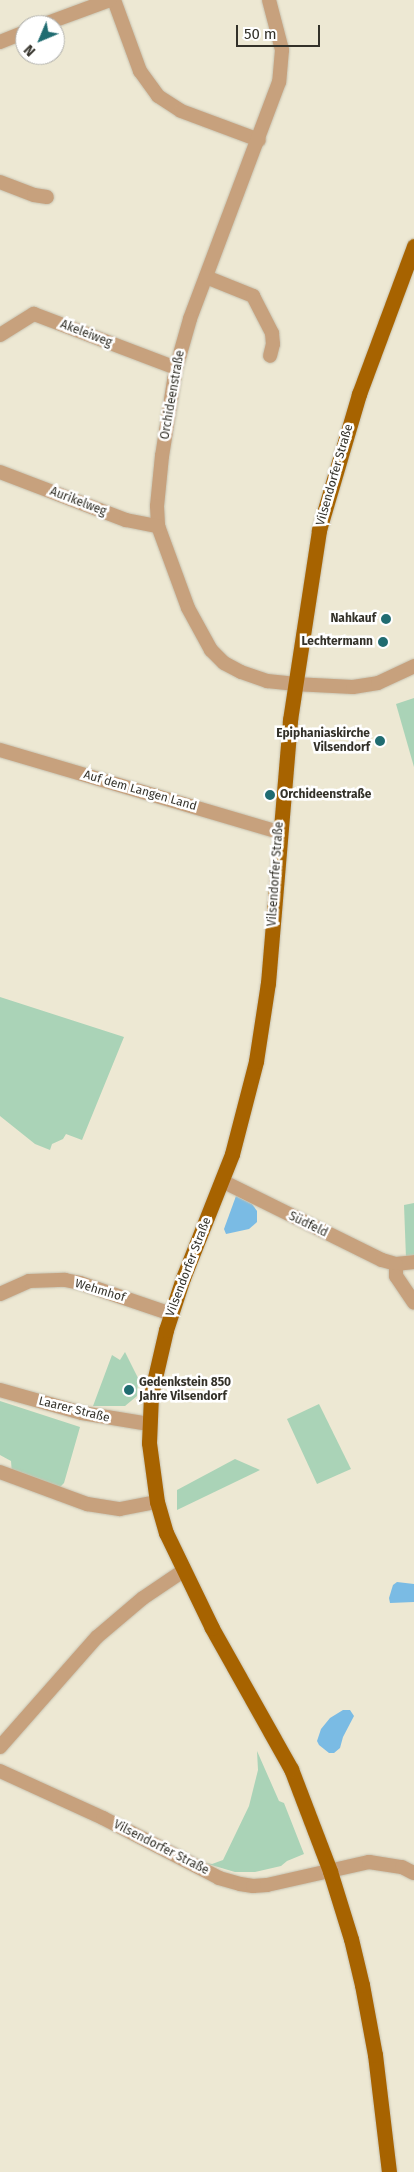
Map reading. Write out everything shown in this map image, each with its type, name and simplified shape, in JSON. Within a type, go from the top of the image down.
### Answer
[{"type":"main road","name":"Vilsendorfer Straße","points":[[390,2172],[375,2055],[364,1994],[351,1939],[330,1871],[288,1764],[216,1635],[166,1533],[157,1502],[150,1454],[149,1424],[158,1360],[171,1314],[222,1182],[244,1110],[261,1032],[268,983],[279,832],[294,684],[312,569],[328,494],[359,394],[414,246]]},
{"type":"street","points":[[65,17],[112,0],[140,71],[158,96],[181,110],[259,140]]},
{"type":"street","name":"Orchideenstraße","points":[[269,0],[280,37],[282,62],[279,82],[259,140],[190,319],[176,368],[162,456],[157,506],[158,526],[188,608],[210,650],[224,663],[254,678],[294,684],[353,687],[390,678],[414,666]]},
{"type":"street","points":[[0,42],[15,36]]},
{"type":"street","points":[[0,182],[34,195],[47,197]]},
{"type":"street","points":[[206,277],[253,296],[272,333],[273,344],[270,356]]},
{"type":"street","name":"Akeleiweg","points":[[0,335],[34,314],[176,368]]},
{"type":"street","name":"Aurikelweg","points":[[0,472],[126,520],[158,526]]},
{"type":"street","name":"Auf dem Langen Land","points":[[0,750],[279,832]]},
{"type":"street","name":"Südfeld","points":[[222,1182],[382,1260],[396,1264],[414,1262]]},
{"type":"street","points":[[396,1264],[396,1276],[414,1303]]},
{"type":"street","name":"Wehmhof","points":[[0,1294],[29,1281],[65,1280],[80,1283],[171,1314]]},
{"type":"street","name":"Laarer Straße","points":[[0,1390],[89,1415],[149,1424]]},
{"type":"street","points":[[0,1472],[87,1504],[120,1508],[157,1502]]},
{"type":"street","points":[[0,1747],[96,1637],[142,1598],[183,1571]]},
{"type":"street","name":"Vilsendorfer Straße","points":[[0,1771],[103,1818],[219,1878],[253,1886],[267,1885],[330,1871]]},
{"type":"street","points":[[330,1871],[369,1862],[392,1865],[414,1873]]},
{"type":"green space","points":[[414,698],[414,767],[396,704]]},
{"type":"green space","points":[[0,997],[124,1037],[82,1140],[66,1134],[63,1139],[52,1144],[50,1150],[35,1144],[0,1116]]},
{"type":"green space","points":[[414,1203],[414,1256],[406,1258],[404,1205]]},
{"type":"green space","points":[[125,1352],[138,1378],[137,1396],[125,1406],[93,1406],[112,1355],[120,1360]]},
{"type":"green space","points":[[0,1401],[80,1427],[64,1483],[58,1489],[12,1474],[11,1461],[0,1455]]},
{"type":"green space","points":[[319,1404],[351,1469],[317,1484],[287,1419]]},
{"type":"green space","points":[[235,1459],[260,1470],[177,1510],[177,1490]]},
{"type":"green space","points":[[257,1751],[279,1801],[284,1803],[304,1854],[287,1861],[281,1866],[255,1872],[235,1872],[201,1862],[212,1864],[223,1860],[249,1806],[258,1770]]},
{"type":"water","points":[[236,1196],[252,1204],[257,1211],[257,1222],[249,1229],[226,1234],[224,1229]]},
{"type":"water","points":[[397,1582],[414,1584],[414,1602],[390,1603],[389,1598],[393,1585]]},
{"type":"water","points":[[343,1710],[350,1710],[354,1716],[343,1737],[340,1748],[334,1753],[329,1753],[317,1741],[321,1729],[330,1718]]},
{"type":"place","name":"Nahkauf","points":[[386,619]]},
{"type":"place","name":"Lechtermann","points":[[383,642]]},
{"type":"place","name":"Epiphaniaskirche Vilsendorf","points":[[380,741]]},
{"type":"place","name":"Orchideenstraße","points":[[270,795]]},
{"type":"place","name":"Gedenkstein 850 Jahre Vilsendorf","points":[[129,1390]]}]
